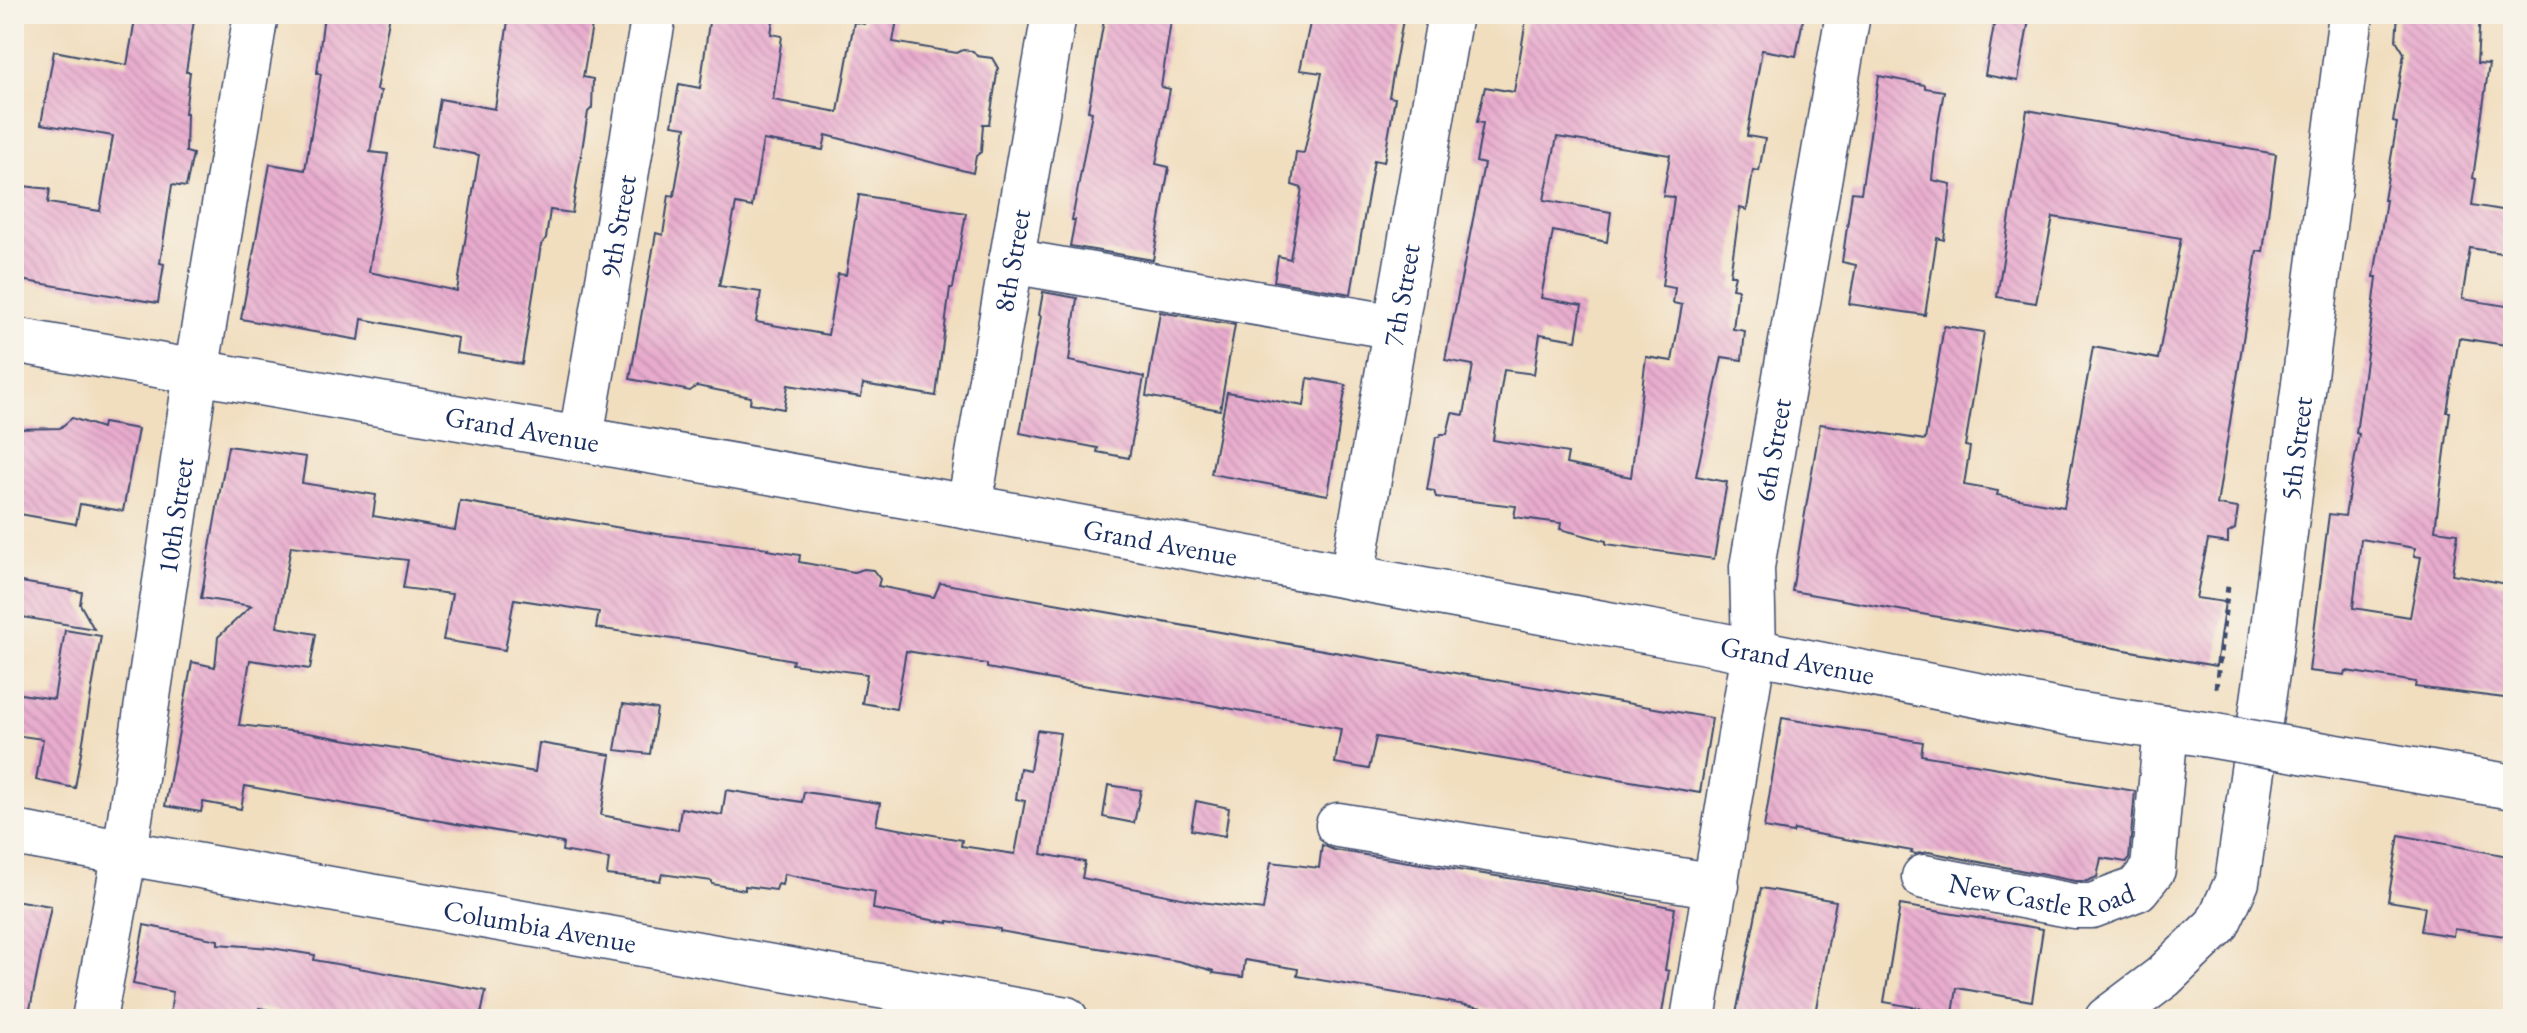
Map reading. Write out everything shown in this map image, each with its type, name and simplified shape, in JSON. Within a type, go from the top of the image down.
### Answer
[{"type":"street","name":"10th Street","points":[[94,1019],[125,852],[196,373],[256,14]]},
{"type":"street","name":"9th Street","points":[[581,437],[654,14]]},
{"type":"street","name":"8th Street","points":[[969,507],[1054,14]]},
{"type":"street","name":"7th Street","points":[[1352,577],[1450,14]]},
{"type":"street","name":"6th Street","points":[[1717,886],[1754,651],[1752,567],[1848,14]]},
{"type":"street","name":"5th Street","points":[[2107,1019],[2163,977],[2217,925],[2237,882],[2269,659],[2351,14]]},
{"type":"street","points":[[1011,261],[1396,327]]},
{"type":"street","name":"Grand Avenue","points":[[14,340],[969,507],[1754,651],[2044,708],[2513,787]]},
{"type":"street","name":"New Castle Road","points":[[1924,877],[2073,906],[2092,906],[2137,889],[2153,869],[2185,731]]},
{"type":"street","points":[[1338,825],[1717,886],[1693,1019]]},
{"type":"street","name":"Columbia Avenue","points":[[14,833],[1066,1019]]},
{"type":"path","points":[[2216,688],[2228,586]]},
{"type":"building","points":[[136,14],[195,14],[186,72],[190,72],[185,113],[186,152],[193,154],[186,187],[172,185],[160,263],[164,264],[158,303],[14,279],[14,185],[50,189],[48,203],[100,211],[113,136],[41,124],[54,51],[127,65]]},
{"type":"building","points":[[324,14],[390,14],[376,90],[381,91],[370,152],[388,154],[369,272],[457,291],[479,155],[432,146],[440,99],[495,109],[509,14],[594,14],[583,77],[593,79],[592,108],[588,112],[572,213],[550,210],[546,238],[541,245],[522,364],[456,353],[458,338],[362,319],[359,340],[241,319],[270,164],[305,170],[321,74],[317,73]]},
{"type":"building","points":[[722,14],[774,14],[771,34],[782,36],[773,100],[838,112],[854,22],[865,24],[866,14],[898,14],[893,42],[957,53],[973,51],[977,56],[992,58],[998,68],[989,124],[983,124],[981,152],[976,156],[973,173],[826,135],[823,150],[763,140],[752,207],[736,204],[719,286],[761,292],[756,322],[828,335],[838,274],[846,275],[859,195],[966,213],[953,288],[950,288],[936,396],[863,384],[861,397],[788,385],[784,409],[750,403],[751,397],[697,386],[690,391],[630,379],[656,233],[663,235],[669,195],[674,196],[686,127],[672,125],[679,84],[700,88],[709,22]]},
{"type":"building","points":[[1105,14],[1172,14],[1161,87],[1170,89],[1156,164],[1169,167],[1153,260],[1070,246]]},
{"type":"building","points":[[1312,14],[1404,14],[1389,97],[1395,98],[1384,162],[1374,160],[1351,294],[1274,281],[1278,256],[1290,259],[1302,188],[1292,185],[1296,152],[1304,153],[1322,73],[1300,70]]},
{"type":"building","points":[[1527,14],[1804,14],[1796,56],[1762,50],[1747,136],[1765,139],[1759,171],[1753,170],[1747,210],[1740,208],[1730,275],[1735,275],[1732,288],[1738,289],[1733,329],[1745,331],[1742,360],[1722,357],[1696,476],[1727,482],[1714,559],[1606,544],[1606,541],[1560,529],[1561,523],[1514,517],[1516,506],[1436,497],[1434,491],[1427,490],[1436,437],[1447,434],[1452,413],[1464,415],[1473,365],[1445,360],[1484,164],[1476,162],[1483,123],[1477,122],[1485,87],[1514,92]],"holes":[[[1557,137],[1670,155],[1663,196],[1674,197],[1662,286],[1675,288],[1673,303],[1682,305],[1672,361],[1646,357],[1631,477],[1566,464],[1568,453],[1493,440],[1504,370],[1534,374],[1540,334],[1576,340],[1582,305],[1541,298],[1553,231],[1607,242],[1611,212],[1544,200]]]},
{"type":"building","points":[[1996,14],[2030,14],[2018,81],[1985,75]]},
{"type":"building","points":[[2398,14],[2480,14],[2477,63],[2489,64],[2472,205],[2513,212],[2513,255],[2470,248],[2462,299],[2513,307],[2513,346],[2459,338],[2447,412],[2450,412],[2435,530],[2458,533],[2452,574],[2513,585],[2513,699],[2415,687],[2416,682],[2346,671],[2345,675],[2309,671],[2329,514],[2345,516],[2359,434],[2356,433],[2377,277],[2374,277],[2404,53],[2396,40]],"holes":[[[2361,539],[2415,548],[2414,556],[2421,557],[2410,617],[2353,608]]]},
{"type":"building","points":[[1879,76],[1944,91],[1932,180],[1951,184],[1944,240],[1937,238],[1925,315],[1849,304],[1856,265],[1842,262],[1852,192],[1861,193]]},
{"type":"building","points":[[2027,110],[2276,154],[2263,252],[2257,251],[2217,505],[2238,508],[2235,529],[2228,533],[2228,543],[2208,540],[2196,598],[2225,602],[2216,666],[1792,591],[1820,424],[1925,440],[1944,326],[1984,332],[1965,446],[1970,447],[1964,485],[1998,491],[1997,495],[2064,507],[2093,347],[2158,359],[2181,238],[2053,217],[2036,303],[1997,297]]},
{"type":"building","points":[[1043,292],[1077,298],[1069,361],[1144,377],[1129,458],[1097,452],[1098,448],[1020,433]]},
{"type":"building","points":[[1160,312],[1235,325],[1220,410],[1146,396]]},
{"type":"building","points":[[1308,378],[1346,385],[1328,495],[1211,474],[1227,392],[1304,406]]},
{"type":"building","points":[[72,418],[102,428],[103,423],[138,429],[123,511],[80,504],[76,524],[14,513],[14,429],[60,428]]},
{"type":"building","points":[[228,446],[306,457],[302,483],[376,495],[373,516],[455,530],[460,501],[657,534],[768,548],[800,555],[799,562],[854,572],[873,570],[880,579],[878,586],[934,597],[940,583],[1712,718],[1700,793],[1376,737],[1369,769],[1335,763],[1341,729],[1075,684],[987,668],[987,664],[906,651],[896,709],[862,703],[867,674],[792,664],[793,660],[707,644],[596,628],[599,612],[514,599],[505,650],[443,640],[452,594],[403,588],[408,560],[291,546],[277,627],[316,634],[310,669],[250,660],[239,725],[308,733],[535,772],[539,743],[611,755],[601,815],[678,830],[681,808],[722,815],[726,790],[802,802],[804,792],[880,803],[876,825],[962,840],[961,846],[1015,854],[1025,801],[1016,799],[1020,768],[1030,770],[1037,730],[1060,733],[1042,854],[1085,862],[1082,878],[1201,902],[1263,910],[1271,862],[1319,868],[1322,845],[1334,850],[1675,908],[1661,1019],[1546,1019],[1297,976],[1298,969],[1245,960],[1243,977],[1213,973],[1178,961],[873,909],[875,892],[784,874],[782,885],[778,884],[776,890],[745,886],[745,890],[712,884],[712,881],[662,874],[660,881],[607,875],[609,859],[562,851],[563,843],[245,786],[241,809],[203,802],[201,812],[165,806],[192,662],[215,667],[218,637],[251,606],[201,598]]},
{"type":"building","points":[[21,582],[82,592],[80,604],[94,629],[16,616]]},
{"type":"building","points":[[65,630],[101,636],[75,788],[36,780],[43,739],[14,735],[14,693],[54,699]]},
{"type":"building","points":[[623,704],[657,709],[650,754],[615,750]]},
{"type":"building","points":[[1782,718],[1923,742],[1921,755],[2135,791],[2129,859],[2126,862],[2101,858],[2097,877],[2075,881],[1929,852],[1915,854],[1794,830],[1793,833],[1764,828]]},
{"type":"building","points":[[1108,785],[1141,790],[1134,823],[1103,817]]},
{"type":"building","points":[[1196,801],[1229,808],[1225,836],[1191,830]]},
{"type":"building","points":[[2399,835],[2513,857],[2513,937],[2454,929],[2453,936],[2421,931],[2425,907],[2388,901]]},
{"type":"building","points":[[1761,888],[1836,901],[1814,1019],[1735,1019]]},
{"type":"building","points":[[14,900],[51,906],[28,1019],[14,1019]]},
{"type":"building","points":[[1900,905],[2043,929],[2032,1001],[1957,988],[1953,1014],[1884,1002]]},
{"type":"building","points":[[144,925],[218,940],[218,944],[315,955],[314,960],[486,991],[480,1019],[314,1019],[259,1008],[257,1019],[193,1019],[170,1014],[173,992],[133,984]]}]
